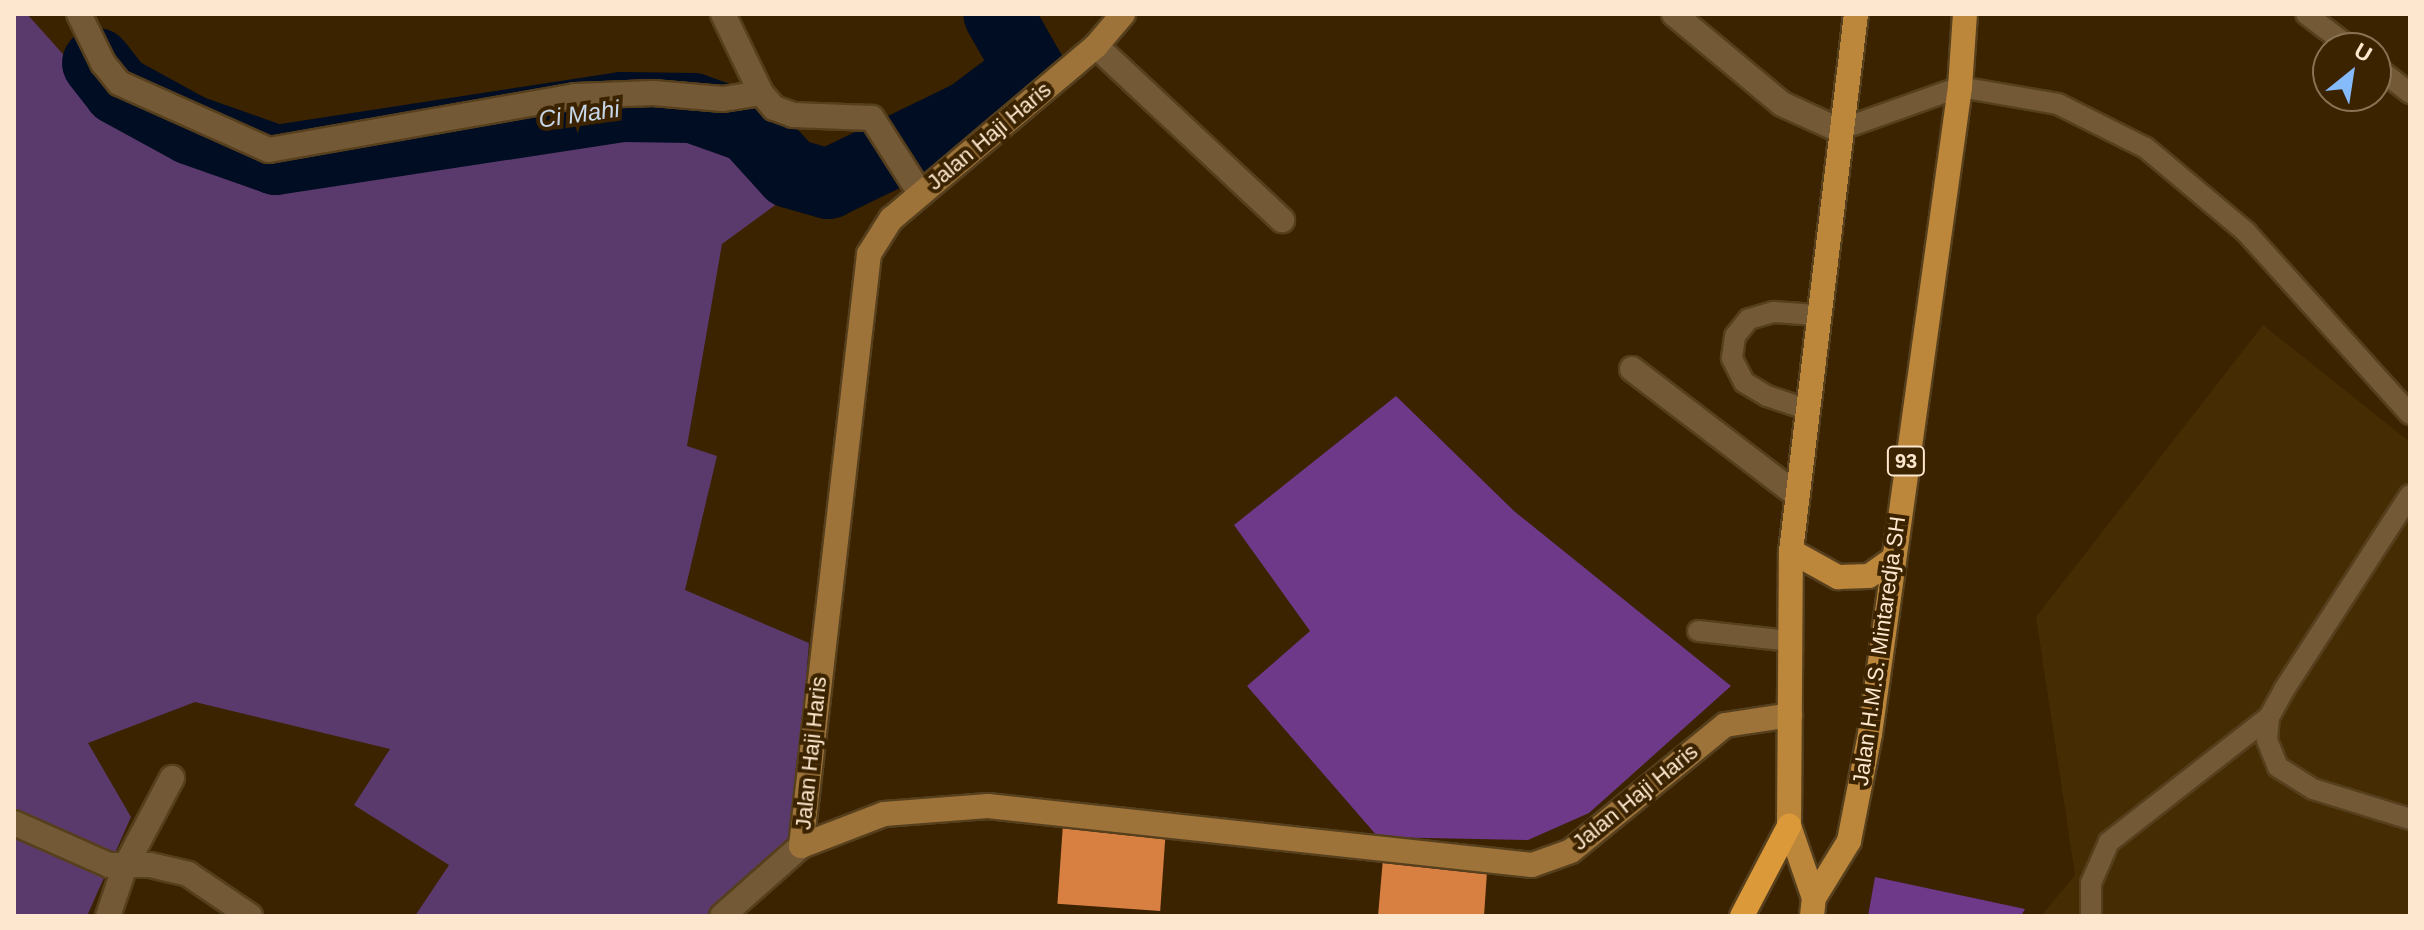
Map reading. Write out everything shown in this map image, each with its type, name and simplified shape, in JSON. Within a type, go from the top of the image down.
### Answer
[{"type":"highway","points":[[1742,916],[1789,826]]},
{"type":"main road","name":"Jalan H.M.S. Mintaredja SH","points":[[1813,907],[1789,826],[1791,551],[1816,315],[1856,14]]},
{"type":"main road","name":"Jalan H.M.S. Mintaredja SH","points":[[1813,907],[1849,841],[1870,734],[1960,87],[1965,14]]},
{"type":"main road","points":[[1791,551],[1838,577],[1869,576],[1892,560]]},
{"type":"street","points":[[79,14],[103,63],[119,83],[269,150],[453,114],[575,96],[653,93],[723,99],[761,93]]},
{"type":"street","points":[[723,14],[761,93],[774,108],[793,115],[860,114],[883,129],[920,193]]},
{"type":"street","name":"Jalan Haji Haris","points":[[1123,14],[1096,46],[891,219],[869,254],[801,846],[884,814],[988,806],[1532,865],[1571,851],[1725,725],[1790,715]]},
{"type":"street","points":[[1674,14],[1782,104],[1839,130]]},
{"type":"street","points":[[1096,46],[1282,220]]},
{"type":"street","points":[[1632,369],[1797,495]]},
{"type":"street","points":[[108,916],[124,869],[172,778]]},
{"type":"street","points":[[14,823],[124,869],[150,865],[188,874],[250,916]]},
{"type":"street","points":[[722,916],[801,846]]},
{"type":"lane","points":[[2306,14],[2330,32]]},
{"type":"lane","points":[[2392,79],[2410,93]]},
{"type":"lane","points":[[1839,130],[1960,87],[2058,104],[2146,148],[2246,232],[2410,414]]},
{"type":"lane","points":[[1806,409],[1767,396],[1744,382],[1732,358],[1735,336],[1749,319],[1774,312],[1816,315]]},
{"type":"lane","points":[[2091,916],[2091,883],[2109,842],[2269,717],[2410,495]]},
{"type":"lane","points":[[1698,631],[1790,641]]},
{"type":"lane","points":[[2269,717],[2267,740],[2278,767],[2313,789],[2410,819]]},
{"type":"shaded area","points":[[14,14],[27,14],[104,100],[233,164],[314,171],[621,119],[726,135],[760,152],[786,197],[722,244],[687,446],[717,456],[685,590],[809,643],[793,837],[714,916],[415,916],[449,865],[354,805],[390,749],[195,702],[88,743],[131,817],[87,916],[14,916]]},
{"type":"shaded area","points":[[2263,325],[2410,442],[2410,916],[2041,916],[2075,875],[2036,617]]},
{"type":"shaded area","points":[[1396,396],[1514,511],[1731,686],[1589,813],[1528,840],[1378,837],[1247,686],[1310,631],[1234,525]]},
{"type":"shaded area","points":[[1875,877],[2025,909],[2021,916],[1868,916]]},
{"type":"building","points":[[1063,824],[1166,831],[1160,911],[1057,904]]},
{"type":"building","points":[[1384,847],[1488,857],[1484,916],[1378,916]]},
{"type":"waterway","name":"Ci Mahi","points":[[97,63],[118,90],[191,130],[276,160],[623,107],[693,108],[749,128],[790,173],[828,184],[970,115],[1030,70],[998,14]]}]
